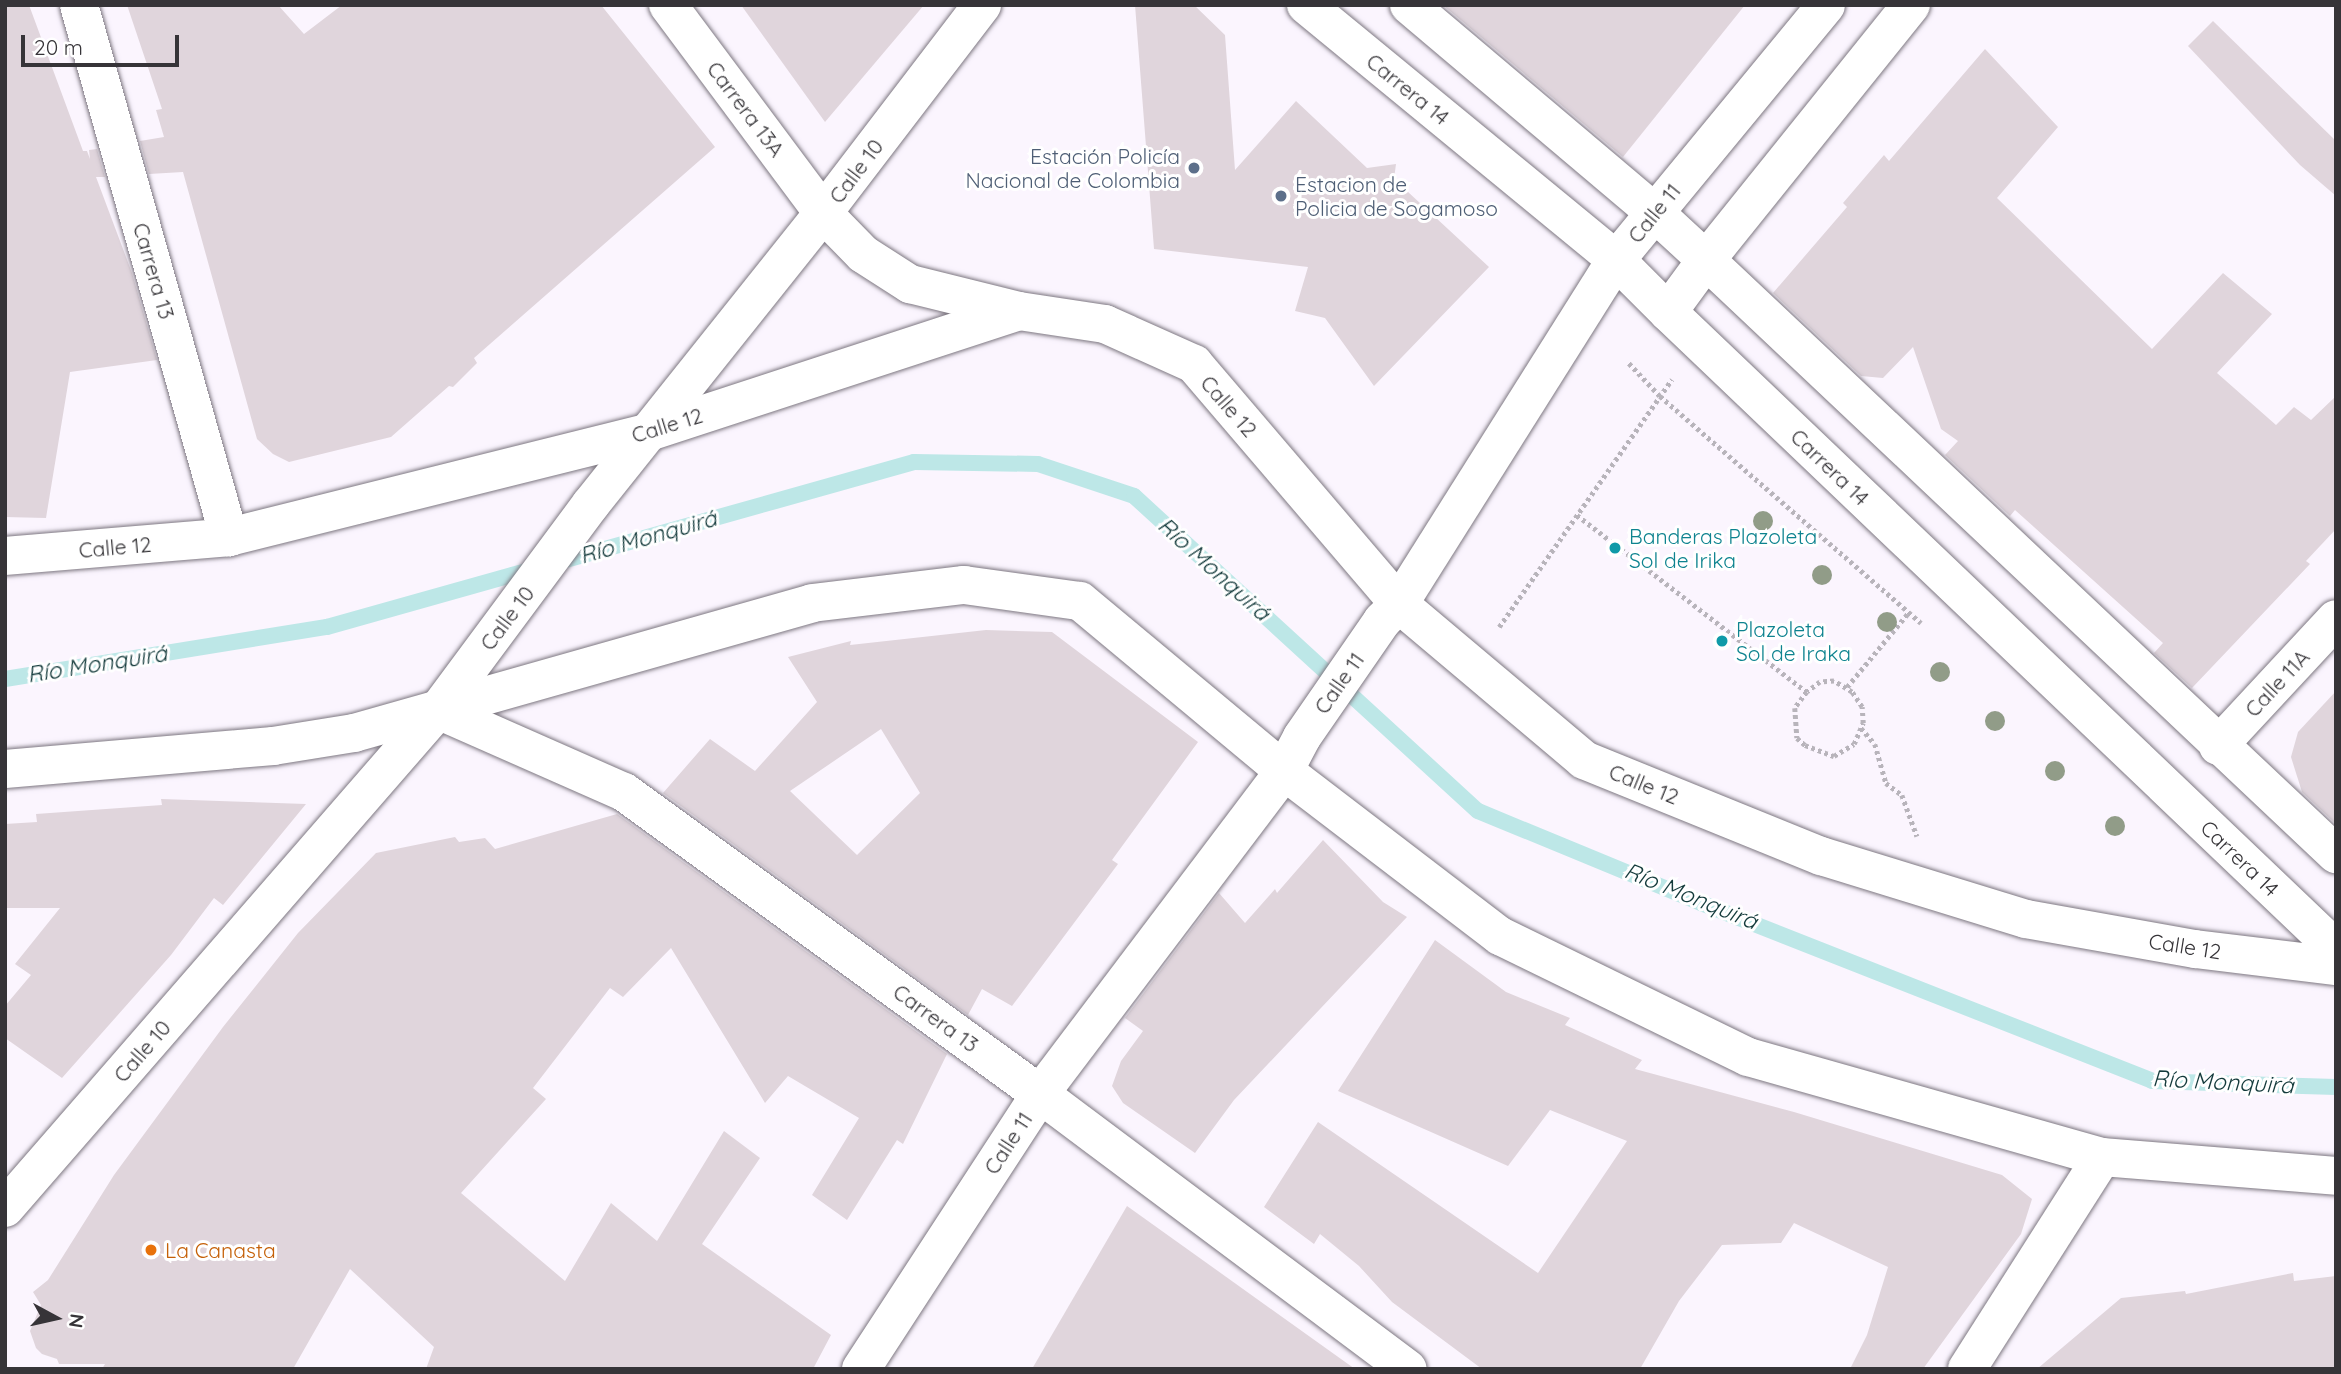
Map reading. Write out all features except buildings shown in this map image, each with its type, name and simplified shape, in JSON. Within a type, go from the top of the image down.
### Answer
[{"type":"street","name":"Carrera 13","points":[[79,5],[229,537]]},
{"type":"street","name":"Carrera 13A","points":[[668,5],[823,213],[863,254],[910,284],[1019,312]]},
{"type":"street","name":"Calle 10","points":[[5,1208],[438,710],[591,504],[823,213],[982,5]]},
{"type":"street","name":"Carrera 14","points":[[1306,5],[1616,260],[2336,949]]},
{"type":"street","points":[[1409,5],[1654,212],[2218,746],[2336,854]]},
{"type":"street","name":"Calle 11","points":[[861,1369],[1040,1094],[1284,771],[1302,737],[1391,613],[1616,260],[1826,5]]},
{"type":"street","points":[[1668,312],[1706,260],[1911,5]]},
{"type":"street","name":"Calle 12","points":[[5,556],[229,537],[649,432],[1019,312],[1105,324],[1194,364],[1391,613],[1584,760],[1821,856],[2026,919],[2195,949],[2336,966]]},
{"type":"street","points":[[5,769],[273,746],[354,733],[812,603],[964,585],[1080,601],[1284,771],[1500,936],[1748,1057],[2102,1157],[2336,1176]]},
{"type":"street","name":"Calle 11A","points":[[2218,746],[2336,619]]},
{"type":"street","name":"Carrera 13","points":[[438,710],[624,792],[1040,1094],[1408,1369]]},
{"type":"street","points":[[1967,1369],[2102,1157]]},
{"type":"path","points":[[1497,629],[1674,377]]},
{"type":"path","points":[[1577,515],[1807,692]]},
{"type":"path","points":[[1847,687],[1909,612]]},
{"type":"path","points":[[1834,681],[1847,687],[1862,706],[1861,729],[1854,744],[1834,756],[1805,746],[1797,738],[1795,708],[1807,692],[1820,682],[1834,681]]},
{"type":"path","points":[[1861,729],[1875,744],[1886,783],[1902,795],[1919,846]]},
{"type":"waterway","name":"Río Monquirá","points":[[555,563],[914,462],[1038,464],[1134,496],[1478,811],[1701,903],[2152,1081],[2336,1087]]},
{"type":"waterway","name":"Río Monquirá","points":[[5,679],[327,627],[533,569]]},
{"type":"place","name":"Estación Policía Nacional de Colombia","points":[[1194,168]]},
{"type":"place","name":"Estacion de Policia de Sogamoso","points":[[1281,196]]},
{"type":"place","name":"Banderas Plazoleta Sol de Irika","points":[[1615,548]]},
{"type":"place","name":"Plazoleta Sol de Iraka","points":[[1722,641]]},
{"type":"place","name":"La Canasta","points":[[151,1250]]}]
